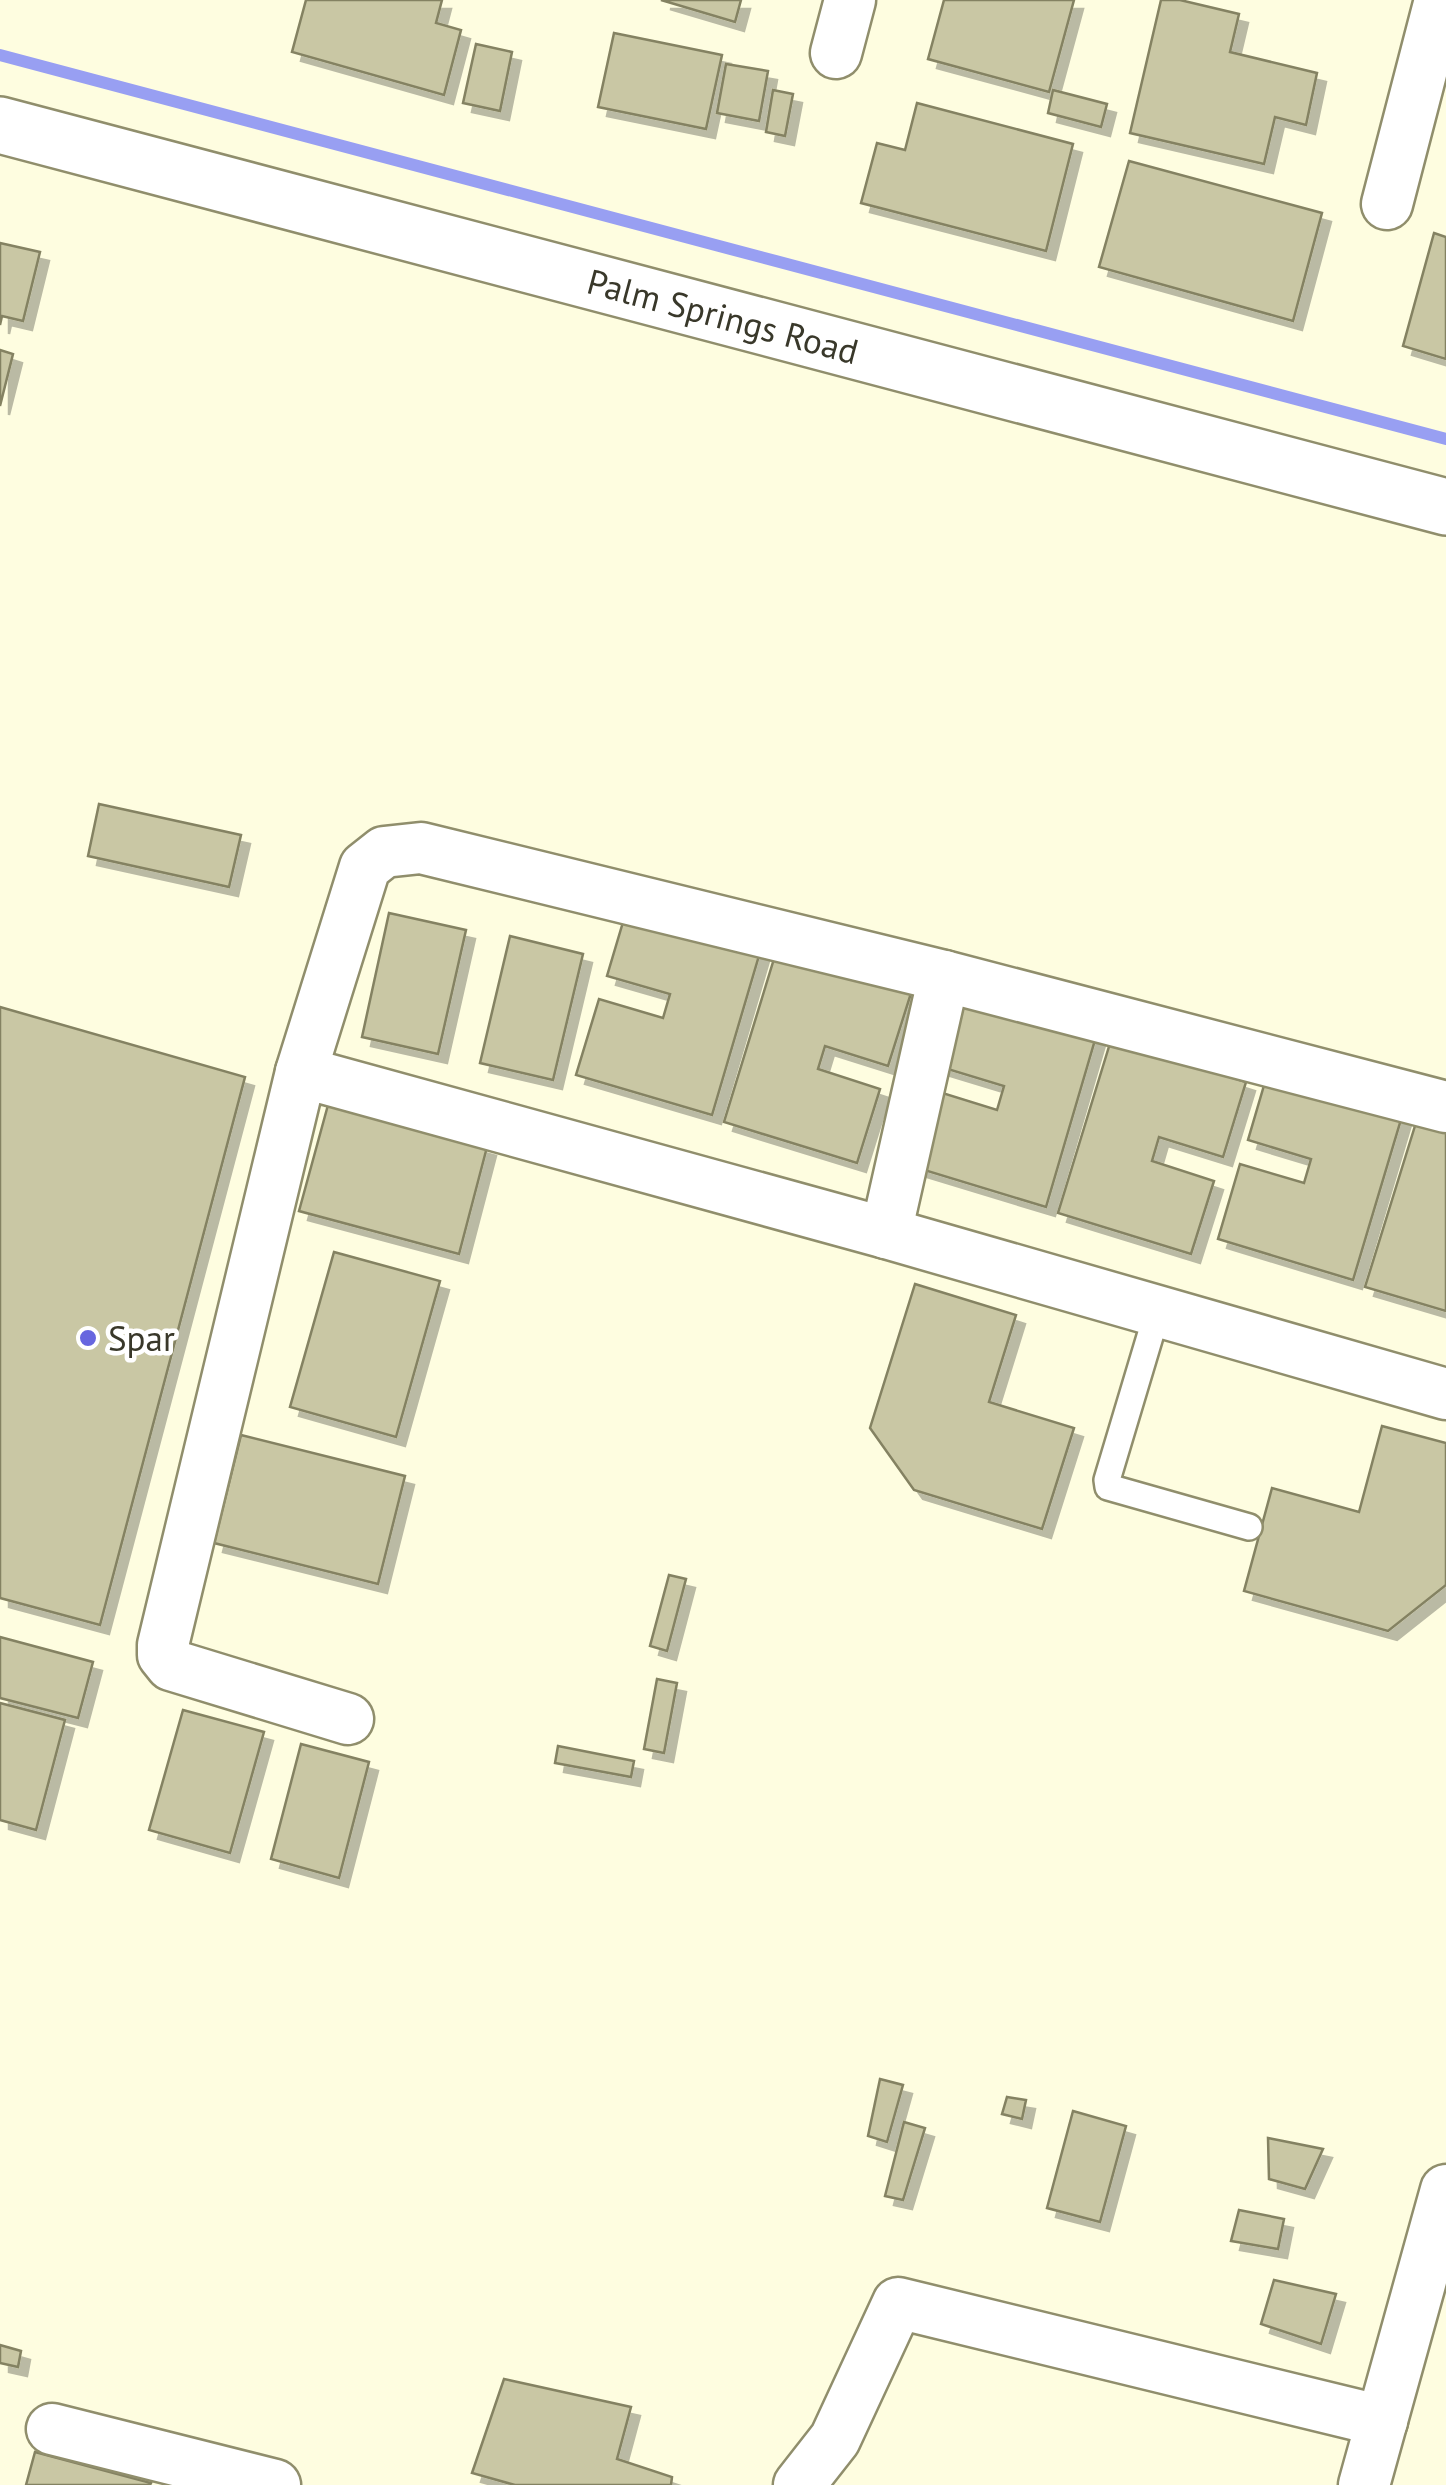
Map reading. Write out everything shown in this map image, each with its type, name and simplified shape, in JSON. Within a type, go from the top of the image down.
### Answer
[{"type":"street","points":[[836,53],[850,0]]},
{"type":"street","points":[[1387,204],[1440,0]]},
{"type":"street","name":"Palm Springs Road","points":[[0,125],[1446,506]]},
{"type":"street","points":[[348,1719],[170,1665],[162,1656],[300,1072],[365,867],[384,852],[421,848],[944,976],[1446,1106]]},
{"type":"street","points":[[886,1233],[944,976]]},
{"type":"street","points":[[300,1072],[886,1233],[1446,1394]]},
{"type":"street","points":[[1364,2485],[1382,2421],[1435,2272],[1446,2190]]},
{"type":"street","points":[[799,2485],[835,2439],[898,2303],[1382,2421]]},
{"type":"street","points":[[52,2429],[276,2485]]},
{"type":"lane","points":[[1157,1313],[1108,1487],[1249,1526]]},
{"type":"building","points":[[306,0],[442,0],[436,23],[461,30],[444,95],[292,52]]},
{"type":"building","points":[[661,0],[741,0],[735,22]]},
{"type":"building","points":[[944,0],[1074,0],[1049,92],[928,59]]},
{"type":"building","points":[[1161,0],[1180,0],[1239,14],[1230,52],[1317,73],[1306,125],[1275,117],[1264,164],[1130,133]]},
{"type":"building","points":[[614,33],[722,55],[706,129],[598,107]]},
{"type":"building","points":[[476,44],[512,52],[500,111],[463,103]]},
{"type":"building","points":[[726,64],[768,71],[759,121],[717,113]]},
{"type":"building","points":[[773,90],[793,94],[785,136],[766,132]]},
{"type":"building","points":[[1053,90],[1107,104],[1101,127],[1048,113]]},
{"type":"building","points":[[917,103],[1073,144],[1046,251],[861,203],[877,143],[905,150]]},
{"type":"building","points":[[1129,161],[1322,213],[1293,321],[1099,267]]},
{"type":"building","points":[[1434,233],[1446,237],[1446,359],[1403,346]]},
{"type":"building","points":[[0,243],[40,252],[23,321],[2,316],[0,325]]},
{"type":"building","points":[[0,350],[13,354],[0,406]]},
{"type":"building","points":[[99,804],[241,835],[229,887],[88,856]]},
{"type":"building","points":[[629,902],[763,942],[712,1115],[576,1075],[599,999],[663,1018],[670,994],[607,976]]},
{"type":"building","points":[[389,913],[466,930],[438,1054],[362,1037]]},
{"type":"building","points":[[510,936],[583,954],[553,1080],[480,1063]]},
{"type":"building","points":[[777,949],[912,990],[888,1066],[825,1046],[818,1069],[880,1089],[857,1163],[724,1122]]},
{"type":"building","points":[[963,992],[1097,1033],[1046,1207],[911,1166],[933,1090],[997,1110],[1004,1086],[941,1067]]},
{"type":"building","name":"Spar","points":[[0,1007],[245,1077],[100,1625],[0,1598]]},
{"type":"building","points":[[1111,1040],[1246,1082],[1223,1157],[1159,1137],[1152,1161],[1214,1181],[1191,1254],[1058,1213]]},
{"type":"building","points":[[1270,1065],[1405,1106],[1353,1280],[1218,1239],[1240,1164],[1304,1183],[1311,1159],[1248,1140]]},
{"type":"building","points":[[328,1105],[487,1147],[459,1254],[299,1211]]},
{"type":"building","points":[[1419,1113],[1446,1122],[1446,1311],[1365,1287]]},
{"type":"building","points":[[334,1252],[440,1281],[396,1437],[290,1407]]},
{"type":"building","points":[[915,1284],[1016,1315],[989,1402],[1074,1428],[1042,1529],[914,1490],[870,1428]]},
{"type":"building","points":[[1382,1426],[1446,1443],[1446,1585],[1388,1631],[1244,1591],[1272,1488],[1359,1512]]},
{"type":"building","points":[[241,1435],[405,1476],[378,1584],[214,1543]]},
{"type":"building","points":[[669,1575],[686,1579],[667,1651],[650,1646]]},
{"type":"building","points":[[0,1637],[93,1662],[78,1718],[0,1698]]},
{"type":"building","points":[[657,1679],[677,1683],[664,1753],[644,1749]]},
{"type":"building","points":[[0,1703],[65,1720],[36,1830],[0,1820]]},
{"type":"building","points":[[183,1710],[264,1732],[230,1853],[149,1830]]},
{"type":"building","points":[[301,1744],[369,1762],[339,1878],[271,1859]]},
{"type":"building","points":[[558,1746],[634,1761],[631,1777],[555,1763]]},
{"type":"building","points":[[880,2079],[903,2085],[887,2142],[868,2136]]},
{"type":"building","points":[[1007,2097],[1026,2100],[1022,2119],[1002,2114]]},
{"type":"building","points":[[1073,2111],[1126,2126],[1100,2222],[1047,2208]]},
{"type":"building","points":[[904,2122],[925,2128],[903,2200],[885,2196]]},
{"type":"building","points":[[1268,2138],[1323,2149],[1305,2189],[1269,2179]]},
{"type":"building","points":[[1239,2210],[1284,2219],[1278,2249],[1231,2241]]},
{"type":"building","points":[[1274,2280],[1336,2294],[1321,2344],[1261,2324]]},
{"type":"building","points":[[0,2345],[21,2351],[18,2367],[0,2363]]},
{"type":"building","points":[[504,2379],[631,2407],[617,2459],[672,2477],[671,2485],[515,2485],[472,2473]]},
{"type":"building","points":[[35,2452],[151,2483],[26,2485]]},
{"type":"waterway","points":[[0,55],[1446,439]]},
{"type":"place","name":"Spar","points":[[88,1338]]}]
